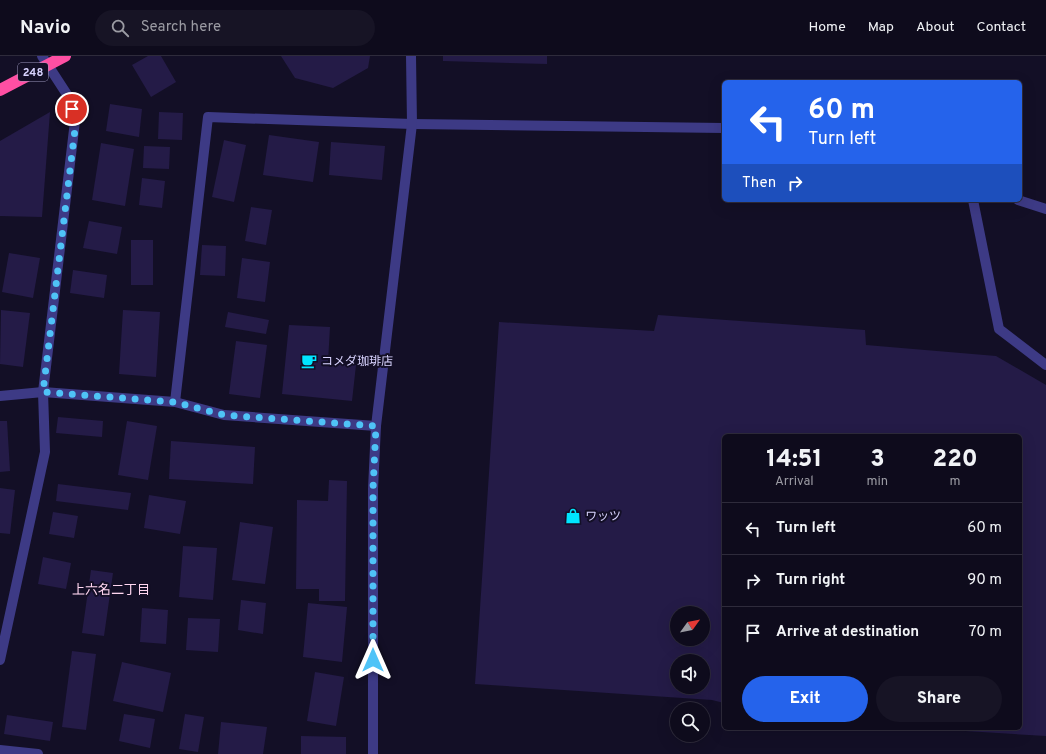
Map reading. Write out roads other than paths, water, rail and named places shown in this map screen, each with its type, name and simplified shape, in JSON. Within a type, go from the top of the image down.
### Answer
[{"type":"highway","name":"248","points":[[0,90],[45,60],[66,56]]},
{"type":"street","points":[[373,754],[373,489],[376,426],[412,124],[411,56]]},
{"type":"street","points":[[0,660],[45,452],[43,392],[76,121],[68,96],[45,60]]},
{"type":"street","points":[[174,402],[208,117],[412,124],[722,128]]},
{"type":"street","points":[[1022,201],[1046,209]]},
{"type":"street","points":[[973,202],[999,329],[1046,365]]},
{"type":"street","points":[[0,396],[43,392],[174,402],[224,415],[376,426]]},
{"type":"street","points":[[0,750],[38,754]]},
{"type":"place","name":"コメダ珈琲店","points":[[309,361]]},
{"type":"place","name":"ワッツ","points":[[573,516]]},
{"type":"district","name":"上六名二丁目","points":[[111,589]]}]
